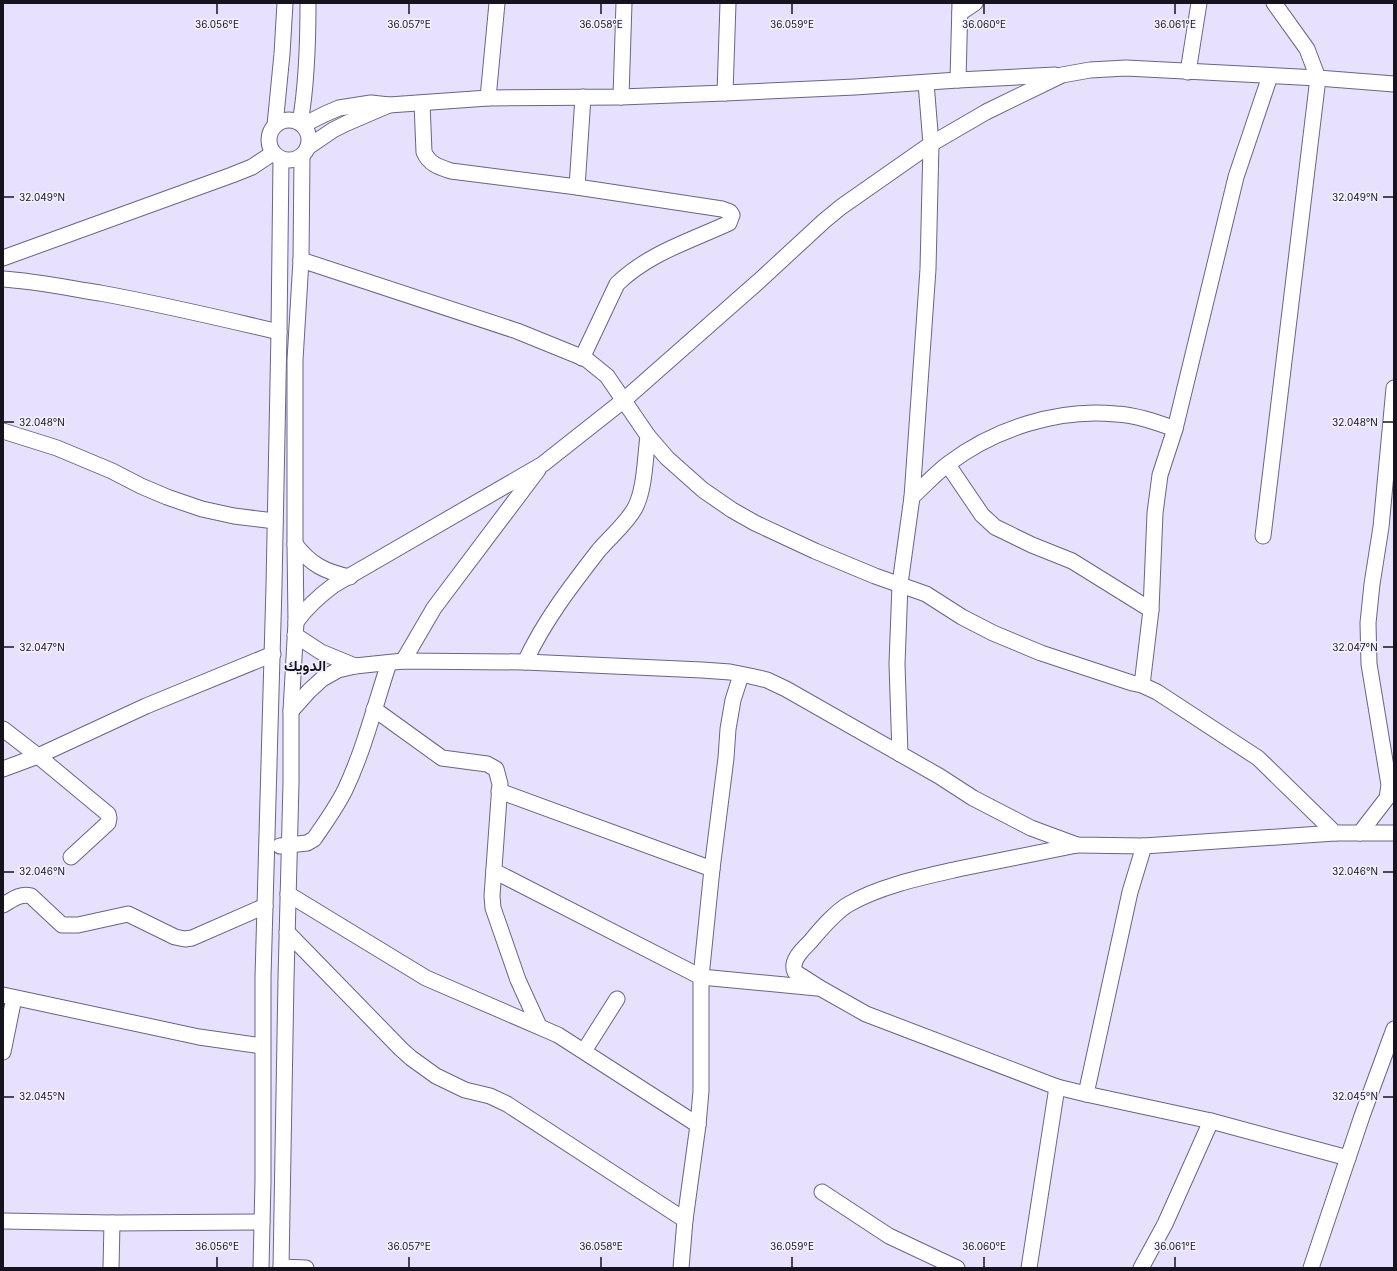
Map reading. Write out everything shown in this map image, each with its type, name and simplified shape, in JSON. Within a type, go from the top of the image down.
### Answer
[{"type":"street","points":[[275,126],[286,3]]},
{"type":"street","points":[[302,124],[308,49],[308,3]]},
{"type":"street","points":[[488,98],[497,3]]},
{"type":"street","points":[[621,97],[624,3]]},
{"type":"street","points":[[725,93],[728,3]]},
{"type":"street","points":[[958,80],[960,8],[975,3]]},
{"type":"street","points":[[1188,72],[1199,3]]},
{"type":"street","points":[[1263,536],[1318,78],[1308,50],[1274,3]]},
{"type":"street","points":[[302,124],[339,108],[371,102],[389,105],[488,98],[621,97],[725,93],[1062,75],[1090,70],[1126,68],[1318,78],[1394,84]]},
{"type":"street","points":[[296,628],[307,608],[320,595],[334,585],[543,464],[624,400],[759,281],[824,221],[864,189],[931,144],[986,112],[1062,75]]},
{"type":"street","points":[[1142,685],[1151,610],[1156,506],[1160,475],[1175,429],[1236,177],[1270,76]]},
{"type":"street","points":[[900,754],[897,664],[900,584],[912,497],[928,269],[931,144],[926,82]]},
{"type":"street","points":[[577,187],[583,97]]},
{"type":"street","points":[[422,102],[424,152],[427,159],[440,168],[451,171],[577,187],[722,209],[730,212],[732,216],[729,223],[670,247],[626,275],[618,284],[582,358]]},
{"type":"street","points":[[306,1268],[281,1267],[291,783],[291,711],[296,628],[296,360],[305,151],[309,140],[308,133],[302,124],[287,120],[275,126],[271,131],[269,138],[269,146],[277,156],[290,161],[295,160],[305,151],[333,130],[389,105]]},
{"type":"street","points":[[3,258],[232,175],[277,156]]},
{"type":"street","points":[[261,1268],[263,1180],[262,1046],[273,654],[279,332],[277,156]]},
{"type":"street","points":[[301,260],[518,331],[582,358],[607,376],[648,436],[668,458],[703,490],[743,517],[815,551],[875,576],[926,594],[979,626],[1027,647],[1132,684],[1142,685],[1157,692],[1258,758],[1335,833]]},
{"type":"street","points":[[3,279],[73,289],[172,307],[279,332]]},
{"type":"street","points":[[1360,833],[1387,798],[1389,785],[1369,664],[1368,623],[1372,584],[1388,525],[1394,388]]},
{"type":"street","points":[[912,497],[948,465],[972,448],[997,435],[1066,414],[1094,412],[1118,414],[1149,420],[1175,429]]},
{"type":"street","points":[[3,431],[57,448],[112,471],[147,489],[202,509],[234,516],[275,521]]},
{"type":"street","points":[[525,662],[540,631],[562,599],[601,548],[625,522],[635,508],[643,477],[648,436]]},
{"type":"street","points":[[267,846],[289,846],[307,843],[314,839],[332,814],[345,790],[359,756],[374,709],[396,662],[434,608],[543,464]]},
{"type":"street","points":[[948,465],[982,516],[995,527],[1020,540],[1072,561],[1151,610]]},
{"type":"street","points":[[276,491],[295,493]]},
{"type":"street","points":[[295,544],[313,563],[324,570],[350,577]]},
{"type":"street","points":[[296,628],[321,652],[355,666]]},
{"type":"street","points":[[3,769],[38,756],[146,706],[273,654]]},
{"type":"street","points":[[291,711],[309,691],[322,680],[338,670],[355,666],[396,662],[525,662],[702,670],[741,674],[766,680],[786,689],[900,754],[973,798],[1031,828],[1077,845]]},
{"type":"street","points":[[680,1268],[684,1220],[698,1125],[701,1091],[701,977],[712,869],[726,758],[728,729],[733,700],[741,674]]},
{"type":"street","points":[[374,709],[442,758],[487,764],[496,769],[500,791],[492,896],[494,915],[518,980],[539,1026]]},
{"type":"street","points":[[3,729],[108,814],[108,823],[71,857]]},
{"type":"street","points":[[500,791],[712,869]]},
{"type":"street","points":[[1348,1158],[1212,1120],[1057,1087],[866,1014],[820,988],[795,972],[793,968],[794,963],[803,949],[842,908],[884,889],[920,877],[1077,845],[1144,846],[1335,833],[1394,833]]},
{"type":"street","points":[[1086,1094],[1130,892],[1144,846]]},
{"type":"street","points":[[494,871],[701,977],[820,988]]},
{"type":"street","points":[[288,894],[426,978],[558,1035],[698,1125]]},
{"type":"street","points":[[3,905],[20,896],[26,895],[31,896],[62,925],[78,925],[128,914],[175,936],[185,938],[192,938],[265,906]]},
{"type":"street","points":[[287,932],[411,1058],[436,1076],[465,1090],[490,1096],[507,1104],[684,1220]]},
{"type":"street","points":[[3,1052],[8,997],[199,1037],[262,1046]]},
{"type":"street","points":[[584,1051],[617,999]]},
{"type":"street","points":[[1311,1268],[1394,1029]]},
{"type":"street","points":[[1029,1268],[1057,1087]]},
{"type":"street","points":[[1141,1268],[1165,1224],[1212,1120]]},
{"type":"street","points":[[822,1192],[888,1236],[957,1268]]},
{"type":"street","points":[[3,1221],[112,1223],[262,1222]]},
{"type":"street","points":[[111,1268],[112,1223]]},
{"type":"district","name":"الدويك","points":[[305,666]]}]
